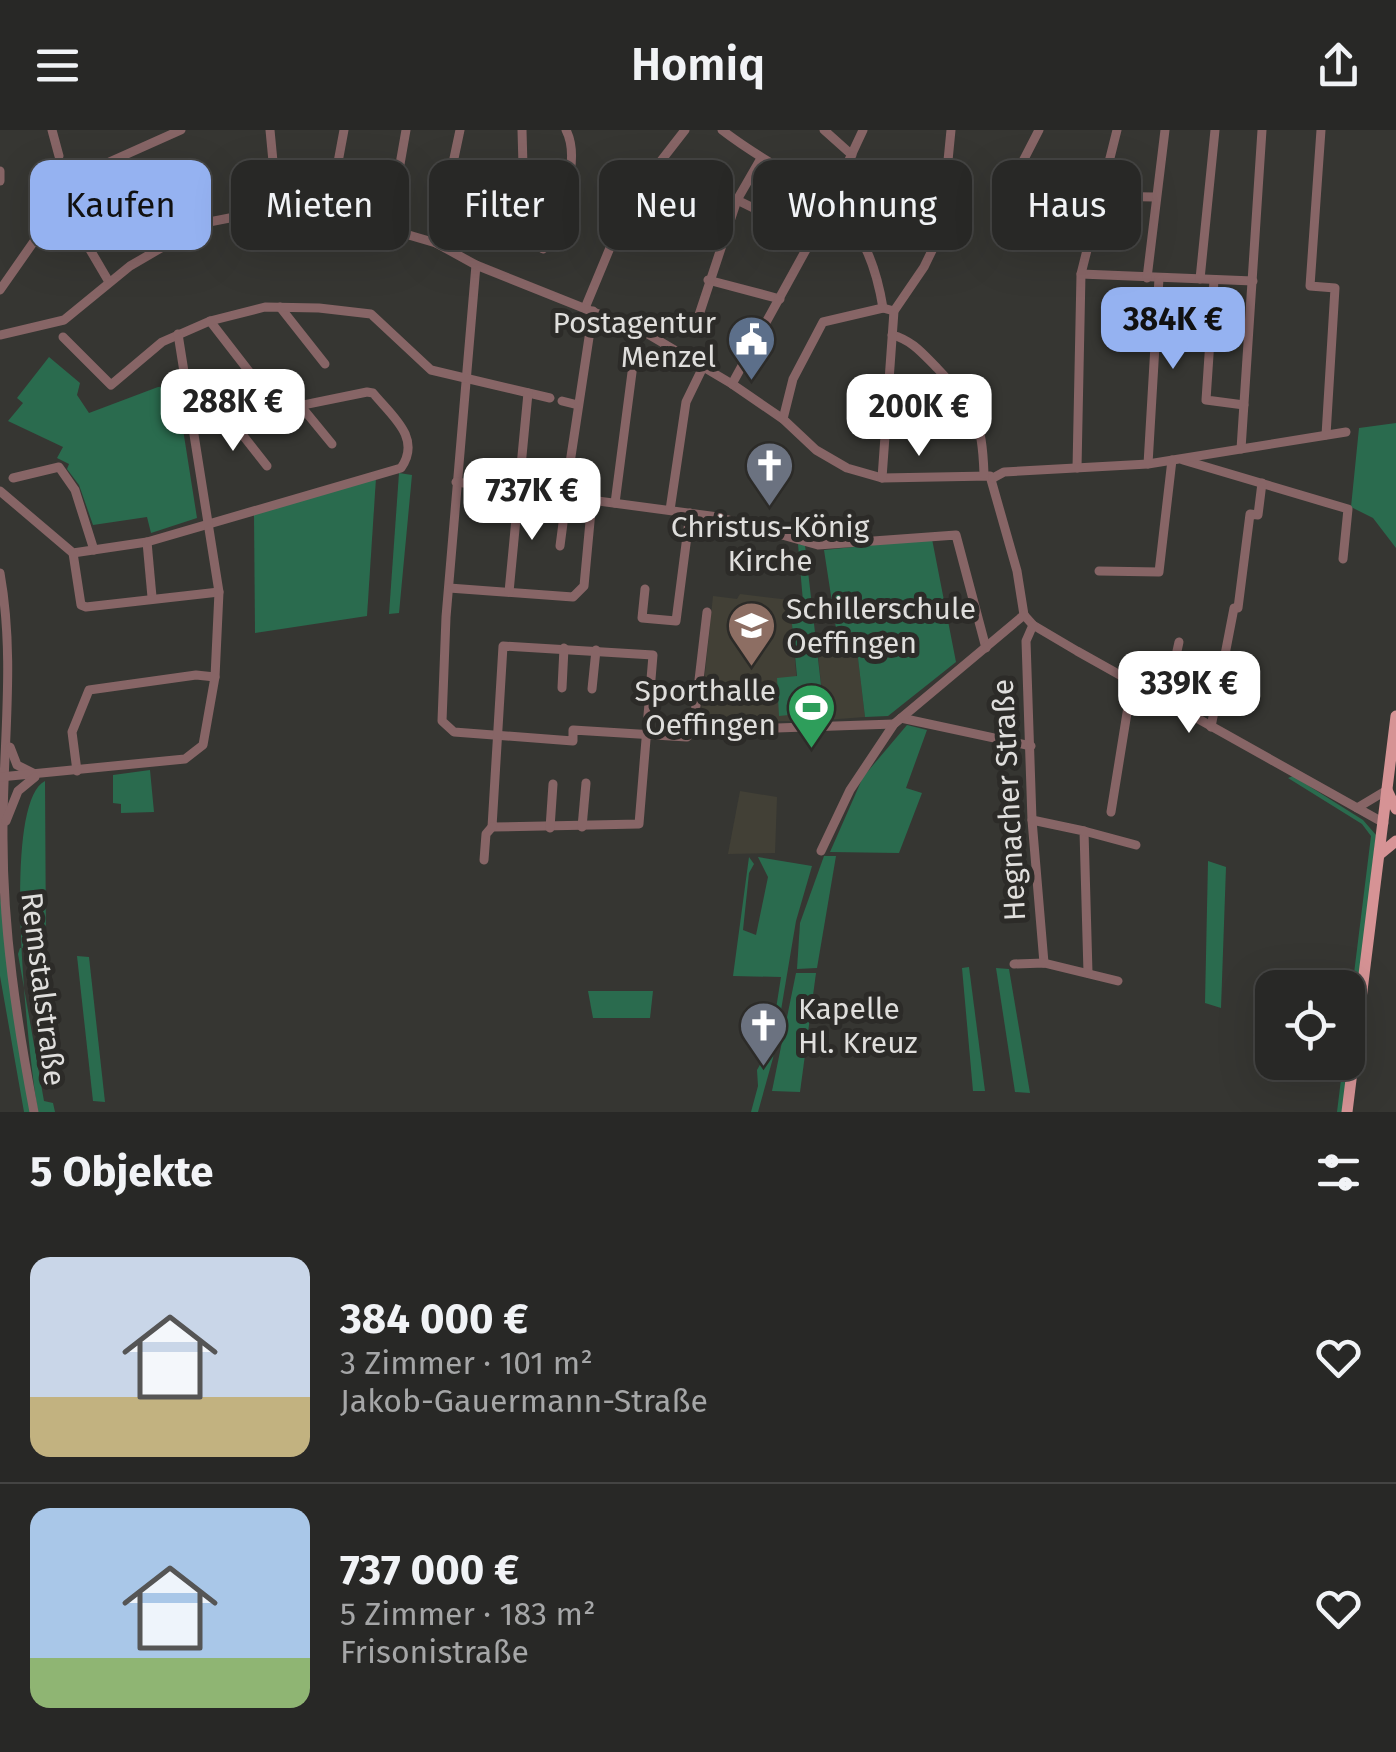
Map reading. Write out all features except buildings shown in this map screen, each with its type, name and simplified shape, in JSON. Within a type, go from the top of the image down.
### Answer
[{"type":"main road","points":[[1348,1112],[1396,716]]},
{"type":"main road","points":[[1388,790],[1396,809]]},
{"type":"main road","points":[[1384,822],[1396,829]]},
{"type":"main road","points":[[1380,854],[1396,841]]},
{"type":"street","points":[[52,130],[59,156]]},
{"type":"street","points":[[112,160],[145,139],[181,130]]},
{"type":"street","points":[[270,130],[273,160]]},
{"type":"street","points":[[338,160],[344,130]]},
{"type":"street","points":[[401,160],[406,130]]},
{"type":"street","points":[[454,160],[460,130]]},
{"type":"street","points":[[522,130],[523,160]]},
{"type":"street","points":[[566,130],[574,160]]},
{"type":"street","points":[[565,496],[589,310],[629,202],[685,130]]},
{"type":"street","points":[[722,130],[760,160]]},
{"type":"street","points":[[824,130],[852,155]]},
{"type":"street","points":[[850,160],[863,130]]},
{"type":"street","points":[[882,478],[894,312],[941,232],[952,130]]},
{"type":"street","points":[[1025,160],[1039,130]]},
{"type":"street","points":[[1109,160],[1117,130]]},
{"type":"street","points":[[1147,278],[1165,130]]},
{"type":"street","points":[[1200,279],[1214,130]]},
{"type":"street","points":[[1241,449],[1262,130]]},
{"type":"street","points":[[1320,130],[1310,286],[1335,288],[1326,436]]},
{"type":"street","points":[[0,172],[0,182]]},
{"type":"street","points":[[694,330],[737,200],[753,172]]},
{"type":"street","points":[[1141,198],[1154,198]]},
{"type":"street","points":[[737,200],[753,208]]},
{"type":"street","points":[[0,335],[64,320],[110,282],[204,222],[231,219]]},
{"type":"street","points":[[0,290],[30,246]]},
{"type":"street","points":[[91,250],[110,282]]},
{"type":"street","points":[[449,250],[704,365],[784,419],[834,462],[882,478],[989,476],[1148,464],[1346,432]]},
{"type":"street","points":[[732,384],[806,250]]},
{"type":"street","points":[[865,250],[883,308]]},
{"type":"street","points":[[1077,468],[1081,274],[1087,250]]},
{"type":"street","points":[[476,265],[439,717],[454,732],[573,741],[574,730],[690,734],[897,721],[1031,746]]},
{"type":"street","points":[[0,266],[9,276]]},
{"type":"street","points":[[1081,274],[1253,282]]},
{"type":"street","points":[[1148,464],[1159,278]]},
{"type":"street","points":[[708,280],[780,299]]},
{"type":"street","points":[[1214,280],[1206,400],[1244,405]]},
{"type":"street","points":[[280,307],[324,364]]},
{"type":"street","points":[[63,337],[110,385],[141,356],[210,321],[280,307],[362,310],[379,320],[431,370],[550,398]]},
{"type":"street","points":[[784,419],[792,379],[823,322],[883,308],[894,312]]},
{"type":"street","points":[[210,321],[252,374]]},
{"type":"street","points":[[3,777],[192,757],[203,745],[215,676],[218,592],[178,334]]},
{"type":"street","points":[[892,335],[914,345],[970,402],[979,424],[1030,630],[1384,822]]},
{"type":"street","points":[[615,503],[634,357]]},
{"type":"street","points":[[670,510],[686,402],[704,365]]},
{"type":"street","points":[[509,592],[528,392]]},
{"type":"street","points":[[74,554],[147,542],[401,468],[408,458],[408,436],[373,393],[194,427]]},
{"type":"street","points":[[562,401],[578,405]]},
{"type":"street","points":[[300,405],[332,444]]},
{"type":"street","points":[[230,419],[267,466]]},
{"type":"street","points":[[1176,459],[1348,509],[1343,560]]},
{"type":"street","points":[[1099,572],[1158,572],[1176,459]]},
{"type":"street","points":[[13,478],[59,468],[75,490],[94,550]]},
{"type":"street","points":[[456,482],[690,513],[818,546],[956,535],[986,648]]},
{"type":"street","points":[[1211,727],[1236,608],[1250,514],[1258,515],[1262,484]]},
{"type":"street","points":[[0,491],[74,554],[81,604],[218,592]]},
{"type":"street","points":[[449,588],[572,596],[584,586],[592,500]]},
{"type":"street","points":[[645,588],[642,618],[676,621],[690,513]]},
{"type":"street","points":[[560,546],[563,523]]},
{"type":"street","points":[[147,542],[152,597]]},
{"type":"street","name":"Remstalstraße","points":[[0,573],[10,653],[2,833],[10,966],[34,1112]]},
{"type":"street","points":[[690,734],[707,612]]},
{"type":"street","points":[[821,852],[850,790],[897,721],[1024,615]]},
{"type":"street","name":"Hegnacher Straße","points":[[1012,627],[1030,630],[1032,820],[1044,963]]},
{"type":"street","points":[[1166,702],[1178,642]]},
{"type":"street","points":[[484,860],[486,834],[492,828],[503,646],[653,655],[642,820],[635,825],[492,828]]},
{"type":"street","points":[[562,688],[564,648]]},
{"type":"street","points":[[592,689],[596,650]]},
{"type":"street","points":[[76,771],[72,732],[89,690],[196,675],[215,676]]},
{"type":"street","points":[[1112,812],[1132,682]]},
{"type":"street","points":[[0,746],[7,734]]},
{"type":"street","points":[[7,734],[18,765],[39,775]]},
{"type":"street","points":[[2,833],[18,791],[39,775]]},
{"type":"street","points":[[582,827],[586,783]]},
{"type":"street","points":[[550,828],[553,784]]},
{"type":"street","points":[[1357,808],[1388,790]]},
{"type":"street","points":[[1032,820],[1136,844]]},
{"type":"street","points":[[1084,832],[1088,973]]},
{"type":"street","points":[[1014,964],[1044,963],[1118,981]]},
{"type":"shaded area","name":"Schillerschule Oeffingen","points":[[740,594],[790,600],[800,721],[700,721],[713,596],[737,599]]},
{"type":"shaded area","points":[[855,632],[865,717],[825,720],[817,646],[838,642],[837,635]]},
{"type":"shaded area","points":[[740,791],[777,797],[775,853],[728,854]]},
{"type":"green space","points":[[49,357],[80,383],[77,395],[89,413],[158,387],[176,385],[197,518],[151,533],[147,517],[93,525],[79,485],[67,469],[69,464],[57,458],[63,447],[8,421],[23,403],[17,398]]},
{"type":"green space","points":[[1396,423],[1396,548],[1373,518],[1351,507],[1359,428]]},
{"type":"green space","points":[[399,473],[412,475],[399,613],[389,614]]},
{"type":"green space","points":[[376,478],[367,616],[255,633],[254,514]]},
{"type":"green space","points":[[932,539],[956,662],[888,716],[865,717],[855,633],[837,635],[824,550]]},
{"type":"green space","points":[[798,544],[805,545],[825,720],[800,721],[799,714],[779,716],[777,678],[797,676],[791,614],[804,613]]},
{"type":"green space","points":[[907,725],[927,730],[906,788],[922,793],[899,853],[830,852],[863,777]]},
{"type":"green space","points":[[150,770],[154,812],[121,813],[121,804],[113,803],[113,775]]},
{"type":"green space","points":[[1293,776],[1363,820],[1376,835],[1360,970],[1354,970],[1371,836],[1362,824],[1288,778]]},
{"type":"green space","points":[[45,781],[46,947],[22,948],[20,880],[24,834],[31,799]]},
{"type":"green space","points":[[824,856],[836,856],[817,968],[797,969],[800,923]]},
{"type":"green space","points":[[749,857],[754,864],[749,873],[743,930],[756,935],[768,877],[758,857],[812,866],[796,921],[773,1058],[758,1112],[751,1112],[758,1086],[757,1070],[770,1047],[781,977],[733,976]]},
{"type":"green space","points":[[1208,861],[1226,867],[1221,1008],[1205,1003]]},
{"type":"green space","points":[[0,893],[9,982],[31,1112],[24,1112],[0,976]]},
{"type":"green space","points":[[22,948],[24,988],[18,954]]},
{"type":"green space","points":[[77,956],[89,957],[105,1102],[93,1101]]},
{"type":"green space","points":[[969,967],[985,1091],[973,1091],[962,968]]},
{"type":"green space","points":[[996,968],[1009,969],[1030,1093],[1015,1092]]},
{"type":"green space","points":[[796,973],[816,973],[800,1092],[772,1091]]},
{"type":"green space","points":[[24,988],[44,1101],[53,1103],[55,1112],[38,1112]]},
{"type":"green space","points":[[588,991],[653,991],[650,1018],[593,1018]]},
{"type":"green space","points":[[1341,1080],[1348,1080],[1344,1112],[1337,1112]]},
{"type":"place","name":"Postagentur Menzel","points":[[751,382]]},
{"type":"place","name":"Christus-König Kirche","points":[[770,508]]},
{"type":"place","name":"Schillerschule Oeffingen","points":[[751,668]]},
{"type":"place","name":"Sporthalle Oeffingen","points":[[811,750]]},
{"type":"place","name":"Kapelle Hl. Kreuz","points":[[763,1068]]}]
